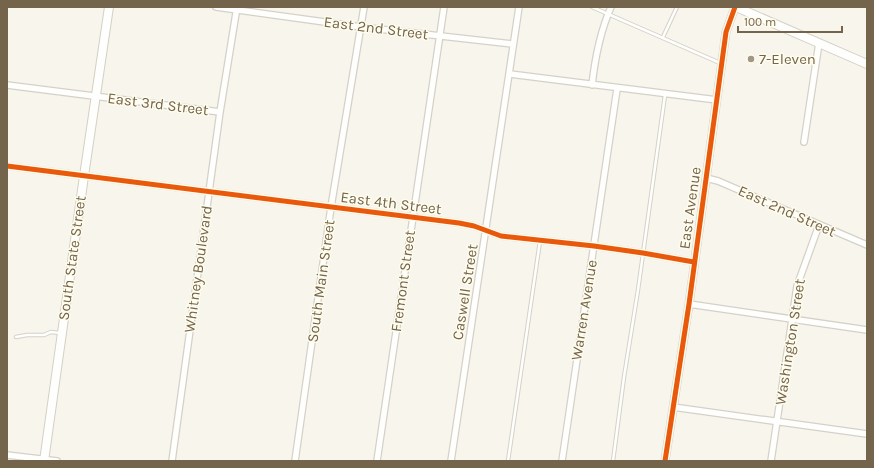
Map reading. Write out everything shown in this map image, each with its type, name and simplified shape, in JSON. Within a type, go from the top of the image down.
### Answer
[{"type":"main road","name":"South State Street","points":[[44,460],[109,7]]},
{"type":"main road","points":[[736,7],[867,64]]},
{"type":"street","name":"East 2nd Street","points":[[216,7],[236,8],[361,27],[513,44]]},
{"type":"street","name":"South Main Street","points":[[295,461],[331,207],[364,7]]},
{"type":"street","name":"Fremont Street","points":[[377,461],[444,7]]},
{"type":"street","name":"Caswell Street","points":[[451,461],[519,7]]},
{"type":"street","points":[[592,85],[596,55],[611,7]]},
{"type":"street","name":"East Avenue","points":[[665,461],[689,304],[726,32],[736,7]]},
{"type":"street","name":"Whitney Boulevard","points":[[172,461],[220,112],[236,8]]},
{"type":"street","points":[[804,142],[819,43]]},
{"type":"street","points":[[510,74],[664,95],[716,100]]},
{"type":"street","name":"East 3rd Street","points":[[7,85],[220,112]]},
{"type":"street","name":"Warren Avenue","points":[[562,461],[572,382],[617,89]]},
{"type":"street","name":"East 4th Street","points":[[7,166],[474,226],[501,236],[594,246],[694,262]]},
{"type":"street","name":"East 2nd Street","points":[[706,178],[715,180],[867,245]]},
{"type":"street","name":"Washington Street","points":[[771,461],[797,286],[819,225]]},
{"type":"street","points":[[689,304],[867,330]]},
{"type":"street","points":[[673,407],[867,434]]},
{"type":"street","points":[[7,455],[57,461]]},
{"type":"lane","points":[[592,7],[722,64]]},
{"type":"lane","points":[[663,37],[677,7]]},
{"type":"lane","points":[[613,461],[664,95]]},
{"type":"lane","points":[[508,461],[540,241]]},
{"type":"lane","points":[[16,337],[27,335],[44,335],[51,332],[62,333]]},
{"type":"cycle path","points":[[665,461],[689,304],[726,32],[735,7]]},
{"type":"cycle path","points":[[7,166],[459,223],[474,226],[501,236],[594,246],[694,262]]},
{"type":"place","name":"7-Eleven","points":[[751,59]]}]
